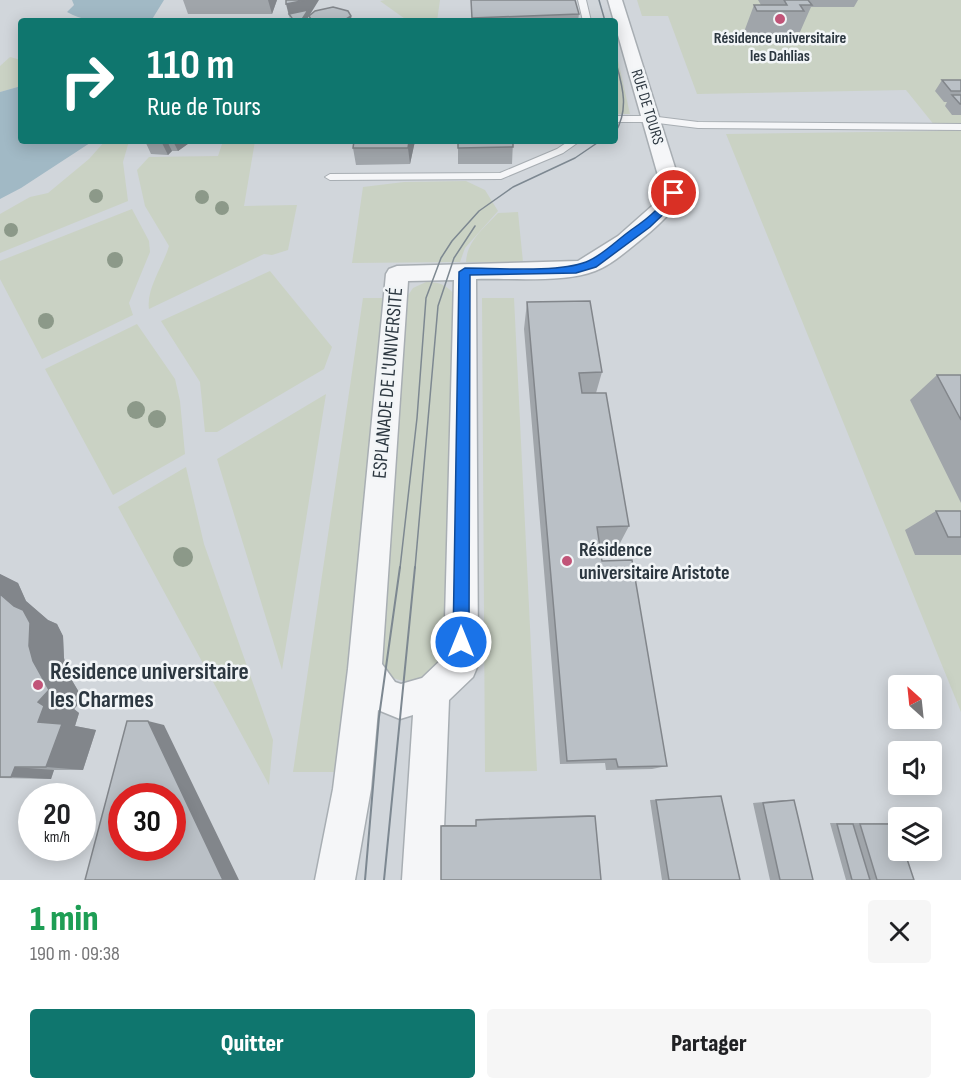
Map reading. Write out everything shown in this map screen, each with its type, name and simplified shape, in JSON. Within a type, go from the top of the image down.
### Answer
[{"type":"street","name":"RUE DE TOURS","points":[[465,272],[576,269],[592,264],[647,224],[672,200],[674,193],[615,0]]},
{"type":"street","name":"ESPLANADE DE L'UNIVERSITÉ","points":[[335,880],[352,789],[365,669],[397,274],[465,272]]},
{"type":"street","points":[[365,669],[383,694],[400,702],[432,693],[461,665],[465,272]]},
{"type":"street","points":[[422,880],[432,693]]},
{"type":"lane","points":[[582,0],[586,18]]},
{"type":"lane","points":[[618,119],[650,119],[698,125],[961,127]]},
{"type":"lane","points":[[330,177],[501,177],[560,151],[570,144]]},
{"type":"shaded area","points":[[0,0],[961,0],[961,880],[0,880]]},
{"type":"shaded area","points":[[440,0],[437,18],[404,18],[380,1]]},
{"type":"shaded area","points":[[637,0],[961,0],[961,712],[726,134],[939,131],[906,90],[697,94],[668,16],[642,16]]},
{"type":"shaded area","points":[[10,57],[18,59],[18,87],[0,92],[0,66]]},
{"type":"shaded area","points":[[618,60],[630,114],[618,114]]},
{"type":"shaded area","points":[[102,144],[128,144],[123,162],[128,201],[0,253],[0,214],[30,197],[48,193],[89,159]]},
{"type":"shaded area","points":[[222,144],[254,144],[244,206],[297,205],[288,250],[272,255],[264,254],[149,309],[152,286],[169,246],[145,206],[137,170],[149,157],[218,156]]},
{"type":"shaded area","points":[[466,181],[485,190],[498,211],[465,248],[460,262],[352,263],[363,187],[404,182]]},
{"type":"shaded area","points":[[132,209],[149,241],[150,252],[129,303],[133,315],[42,359],[0,279],[0,261]]},
{"type":"shaded area","points":[[518,212],[523,262],[466,262],[473,241],[498,213]]},
{"type":"shaded area","points":[[270,271],[332,347],[324,369],[217,432],[205,432],[200,382],[161,321]]},
{"type":"shaded area","points":[[426,282],[444,285],[457,297],[448,650],[435,674],[419,680],[402,681],[387,673],[381,665],[379,652],[407,297],[413,288]]},
{"type":"shaded area","points":[[363,298],[395,298],[344,772],[293,772]]},
{"type":"shaded area","points":[[482,298],[514,298],[537,771],[485,772]]},
{"type":"shaded area","points":[[137,324],[175,379],[180,401],[185,454],[113,495],[45,369]]},
{"type":"shaded area","points":[[326,394],[282,670],[217,459]]},
{"type":"shaded area","points":[[186,467],[204,544],[273,740],[269,785],[118,507]]},
{"type":"water","points":[[72,0],[164,0],[153,18],[83,18],[67,12],[74,5]]},
{"type":"water","points":[[18,87],[18,144],[88,144],[0,199],[0,92]]},
{"type":"building","points":[[286,0],[306,0],[286,4]]},
{"type":"building","points":[[471,0],[575,0],[579,14],[472,18]]},
{"type":"building","points":[[784,0],[808,0],[812,5],[800,5],[804,11],[757,11],[754,5],[787,5]]},
{"type":"building","points":[[333,7],[348,11],[351,16],[348,18],[310,18],[309,16],[315,11]]},
{"type":"building","points":[[308,10],[303,18],[292,18],[289,14]]},
{"type":"building","points":[[942,80],[961,80],[961,91],[951,91]]},
{"type":"building","points":[[952,95],[961,95],[961,104],[960,104]]},
{"type":"building","points":[[354,144],[409,144],[408,148],[353,148]]},
{"type":"building","points":[[458,144],[513,144],[513,147],[458,148]]},
{"type":"building","name":"Résidence universitaire Aristote","points":[[590,301],[602,372],[579,373],[582,393],[606,393],[629,526],[597,527],[602,561],[632,560],[667,766],[618,767],[616,759],[567,761],[527,302]]},
{"type":"building","points":[[937,375],[961,375],[961,420]]},
{"type":"building","points":[[936,511],[961,511],[961,537],[948,537]]},
{"type":"building","points":[[0,594],[14,606],[23,610],[30,623],[29,646],[33,661],[49,690],[38,702],[44,706],[38,722],[62,724],[46,767],[15,767],[11,777],[0,777]]},
{"type":"building","points":[[127,721],[148,721],[177,783],[111,783]]},
{"type":"building","points":[[108,793],[108,861],[186,861],[186,802],[223,880],[85,880],[90,861],[96,861],[96,838]]},
{"type":"building","points":[[721,796],[740,880],[669,880],[656,800]]},
{"type":"building","points":[[794,800],[813,880],[780,880],[763,803]]},
{"type":"building","points":[[595,816],[601,880],[441,880],[441,826],[476,826],[476,820]]},
{"type":"building","points":[[837,824],[853,824],[870,880],[852,880]]},
{"type":"building","points":[[860,824],[888,824],[888,861],[908,861],[914,880],[877,880]]},
{"type":"tram line","points":[[599,0],[604,18]]},
{"type":"tram line","points":[[618,71],[623,96],[622,115],[618,128]]},
{"type":"tram line","points":[[400,568],[417,418],[426,298],[441,258],[452,241],[479,211],[513,187],[575,158],[596,144]]},
{"type":"tram line","points":[[415,568],[438,306],[454,258],[475,226]]},
{"type":"tram line","points":[[365,880],[379,717],[400,567]]},
{"type":"tram line","points":[[384,880],[415,567]]},
{"type":"place","name":"Résidence universitaire les Dahlias","points":[[780,19]]},
{"type":"place","name":"Résidence universitaire Aristote","points":[[567,561]]},
{"type":"place","name":"Résidence universitaire les Charmes","points":[[38,685]]},
{"type":"route","points":[[461,642],[465,272],[546,271],[576,269],[592,264],[647,224],[672,200],[674,193]]}]
